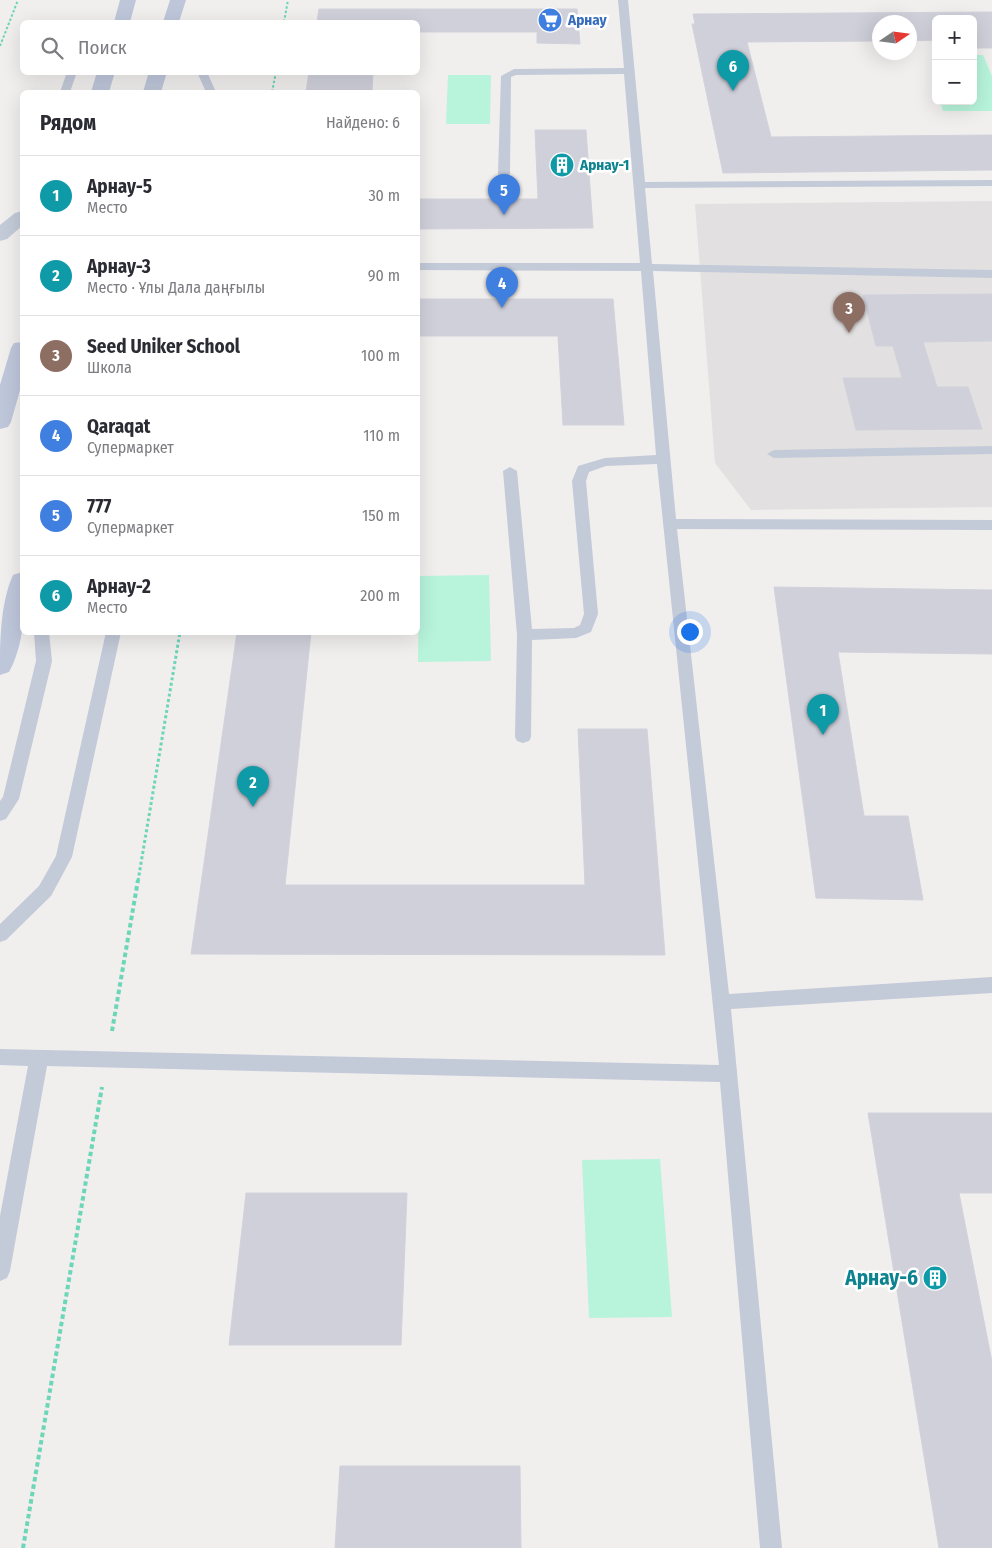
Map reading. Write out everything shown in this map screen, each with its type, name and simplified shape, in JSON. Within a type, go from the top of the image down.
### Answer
[{"type":"main road","points":[[101,90],[105,75]]},
{"type":"main road","points":[[153,90],[157,75]]},
{"type":"main road","points":[[0,422],[20,355]]},
{"type":"main road","points":[[0,665],[20,589]]},
{"type":"street","points":[[0,236],[20,219]]},
{"type":"lane","points":[[623,0],[638,185],[670,524],[729,1074],[771,1548]]},
{"type":"lane","points":[[504,174],[506,76],[514,72],[629,70]]},
{"type":"lane","points":[[66,90],[71,75]]},
{"type":"lane","points":[[203,75],[210,90]]},
{"type":"lane","points":[[638,185],[992,183]]},
{"type":"lane","points":[[420,267],[646,267],[992,274]]},
{"type":"lane","points":[[774,454],[992,450]]},
{"type":"lane","points":[[525,635],[576,633],[586,628],[591,614],[579,481],[583,469],[605,462],[664,459]]},
{"type":"lane","points":[[510,471],[525,635],[524,737]]},
{"type":"lane","points":[[670,524],[992,525]]},
{"type":"lane","points":[[0,814],[11,799],[44,661],[41,635]]},
{"type":"lane","points":[[0,935],[45,891],[64,857],[113,635]]},
{"type":"lane","points":[[722,1002],[992,985]]},
{"type":"lane","points":[[0,1057],[729,1074]]},
{"type":"lane","points":[[0,1271],[39,1058]]},
{"type":"path","points":[[0,46],[18,0]]},
{"type":"path","points":[[284,20],[288,0]]},
{"type":"path","points":[[272,90],[275,75]]},
{"type":"shaded area","points":[[992,201],[992,507],[751,510],[715,463],[695,204]]},
{"type":"green space","points":[[977,55],[983,55],[992,76],[992,111],[943,111],[941,105],[977,105]]},
{"type":"green space","points":[[448,75],[491,75],[490,124],[446,124]]},
{"type":"green space","points":[[489,575],[491,661],[418,662],[420,576]]},
{"type":"green space","points":[[660,1159],[672,1317],[589,1318],[582,1160]]},
{"type":"building","points":[[319,9],[577,9],[580,44],[537,43],[537,32],[420,32],[420,20],[317,20]]},
{"type":"building","points":[[992,12],[992,48],[977,48],[977,15],[932,15],[932,40],[917,41],[917,15],[872,15],[872,41],[747,42],[771,137],[992,135],[992,170],[723,173],[692,24],[695,24],[693,14]]},
{"type":"building","points":[[309,75],[373,75],[372,90],[306,90]]},
{"type":"building","name":"Арнау-1","points":[[535,130],[586,130],[593,228],[420,229],[420,199],[538,199]]},
{"type":"building","points":[[992,294],[992,341],[923,342],[937,387],[968,387],[982,429],[856,430],[843,378],[902,378],[893,346],[876,346],[863,295]]},
{"type":"building","points":[[420,299],[613,299],[624,425],[563,425],[558,336],[420,336]]},
{"type":"building","points":[[774,587],[992,590],[992,654],[838,652],[864,816],[908,816],[923,900],[816,898]]},
{"type":"building","points":[[237,635],[311,635],[285,885],[585,885],[578,729],[647,729],[665,955],[191,954]]},
{"type":"building","name":"Арнау-6","points":[[868,1113],[992,1113],[992,1193],[959,1193],[992,1362],[992,1548],[939,1548]]},
{"type":"building","points":[[246,1193],[407,1193],[401,1345],[229,1345]]},
{"type":"building","points":[[340,1466],[520,1466],[521,1548],[335,1548]]},
{"type":"place","name":"Арнау","points":[[550,20]]},
{"type":"place","name":"Арнау-2","points":[[733,91]]},
{"type":"place","name":"Арнау-1","points":[[562,165]]},
{"type":"place","name":"777","points":[[504,215]]},
{"type":"place","name":"Qaraqat","points":[[502,308]]},
{"type":"place","name":"Seed Uniker School","points":[[849,333]]},
{"type":"place","name":"Арнау-5","points":[[823,735]]},
{"type":"place","name":"Арнау-3","points":[[253,807]]},
{"type":"place","name":"Арнау-6","points":[[935,1278]]}]
